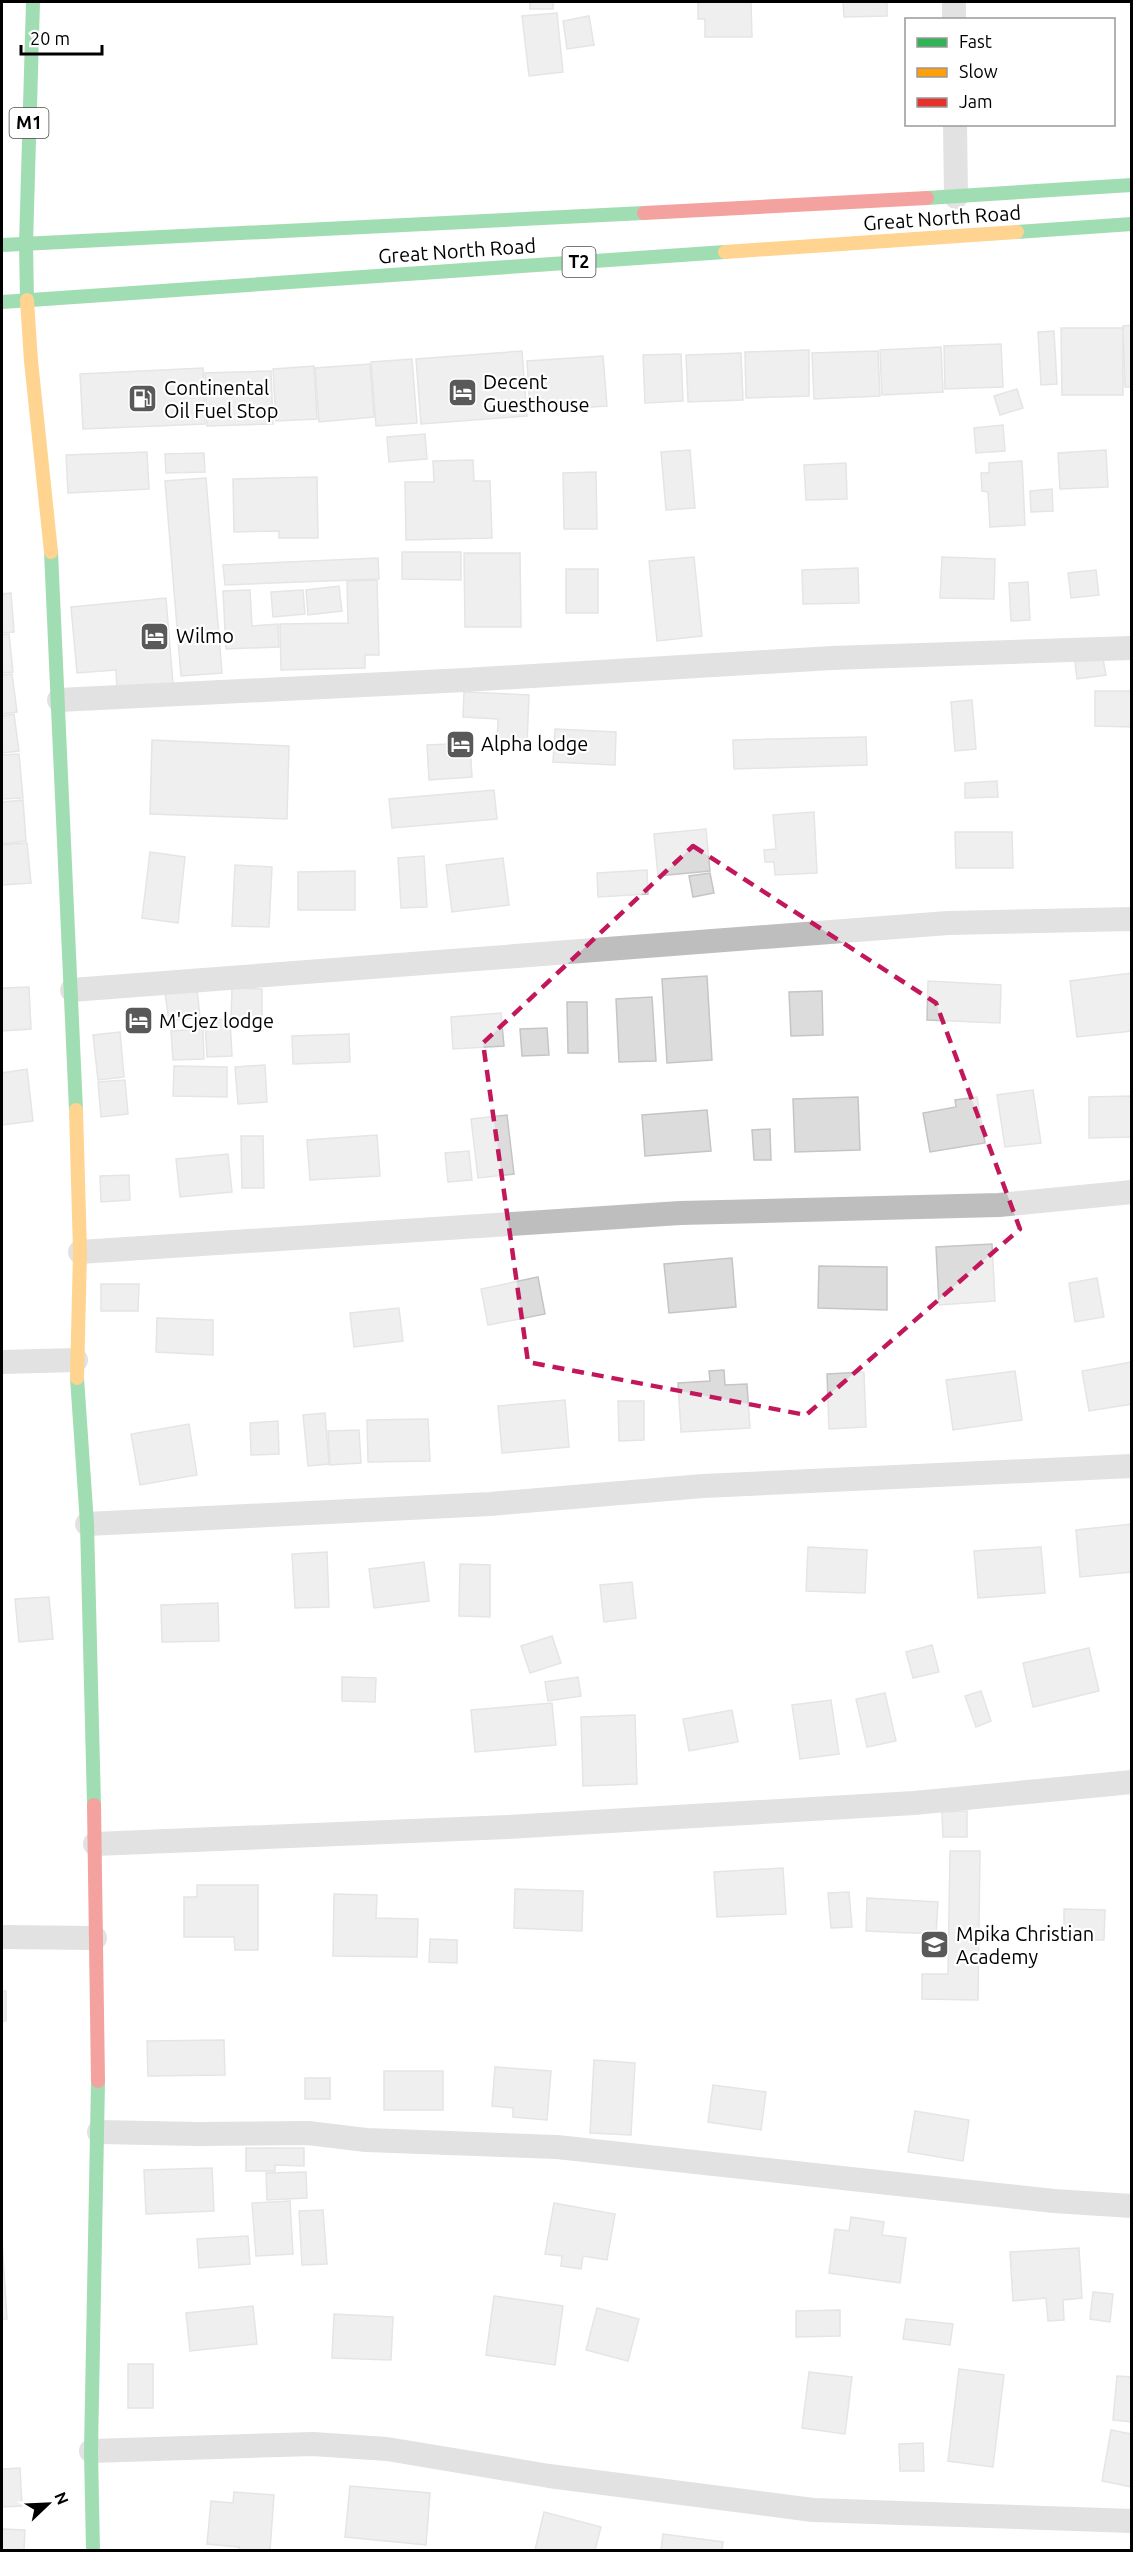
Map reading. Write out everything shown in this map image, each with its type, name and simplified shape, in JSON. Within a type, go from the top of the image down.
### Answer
[{"type":"main road","name":"M1","points":[[27,300],[26,244],[33,2]]},
{"type":"main road","name":"Great North Road","points":[[2,245],[956,196],[1131,184]]},
{"type":"main road","name":"Great North Road","points":[[2,302],[1131,224]]},
{"type":"main road","points":[[27,300],[31,361],[51,550],[72,990],[80,1252],[76,1360],[87,1524],[99,2132],[90,2451],[93,2550]]},
{"type":"street","points":[[954,2],[954,18]]},
{"type":"street","points":[[955,126],[956,196]]},
{"type":"street","points":[[58,700],[465,680],[832,658],[1131,648]]},
{"type":"street","points":[[72,990],[948,923],[1131,919]]},
{"type":"street","points":[[80,1252],[680,1213],[999,1205],[1131,1192]]},
{"type":"street","points":[[2,1362],[76,1360]]},
{"type":"street","points":[[87,1524],[490,1504],[703,1486],[1131,1466]]},
{"type":"street","points":[[95,1844],[508,1827],[842,1807],[1131,1782]]},
{"type":"street","points":[[2,1937],[95,1938]]},
{"type":"street","points":[[99,2132],[308,2133],[366,2139],[557,2147],[1042,2199],[1131,2206]]},
{"type":"street","points":[[90,2451],[313,2444],[387,2448],[549,2476],[813,2510],[1131,2521]]},
{"type":"highlighted area","points":[[693,846],[936,1003],[1020,1229],[806,1415],[528,1362],[483,1043]]},
{"type":"building","points":[[530,2],[553,2],[553,9],[530,9]]},
{"type":"building","points":[[698,2],[751,2],[752,37],[705,37],[705,19],[698,19]]},
{"type":"building","points":[[843,2],[887,2],[887,16],[844,17]]},
{"type":"building","points":[[557,13],[563,72],[529,76],[522,16]]},
{"type":"building","points":[[589,16],[594,45],[567,49],[563,21]]},
{"type":"building","points":[[1132,325],[1132,387],[1125,387],[1123,326]]},
{"type":"building","points":[[1061,328],[1123,328],[1123,395],[1062,395]]},
{"type":"building","points":[[1054,331],[1057,384],[1041,385],[1038,332]]},
{"type":"building","points":[[1001,344],[1003,387],[945,389],[944,346]]},
{"type":"building","points":[[941,347],[943,392],[882,395],[880,350]]},
{"type":"building","points":[[809,350],[809,396],[746,398],[745,352]]},
{"type":"building","points":[[522,351],[527,416],[421,424],[416,359]]},
{"type":"building","points":[[878,351],[880,396],[814,399],[812,353]]},
{"type":"building","points":[[741,353],[743,400],[688,402],[686,355]]},
{"type":"building","points":[[681,354],[683,401],[645,403],[643,355]]},
{"type":"building","points":[[603,356],[607,406],[530,411],[527,361]]},
{"type":"building","points":[[412,359],[417,423],[376,426],[371,362]]},
{"type":"building","points":[[370,364],[374,417],[319,422],[315,368]]},
{"type":"building","points":[[314,366],[317,419],[276,421],[273,369]]},
{"type":"building","name":"Continental Oil Fuel Stop","points":[[203,368],[205,424],[83,429],[80,374]]},
{"type":"building","points":[[271,371],[273,424],[207,426],[205,373]]},
{"type":"building","points":[[1017,389],[1023,408],[1000,415],[994,396]]},
{"type":"building","points":[[1003,425],[1005,451],[976,453],[974,428]]},
{"type":"building","points":[[425,434],[427,459],[389,462],[387,437]]},
{"type":"building","points":[[690,450],[695,508],[666,510],[661,452]]},
{"type":"building","points":[[1106,450],[1108,487],[1060,489],[1058,453]]},
{"type":"building","points":[[147,452],[149,489],[68,493],[66,455]]},
{"type":"building","points":[[204,453],[205,472],[166,473],[165,454]]},
{"type":"building","points":[[473,460],[474,481],[490,481],[492,538],[406,540],[405,482],[434,482],[433,461]]},
{"type":"building","points":[[1022,461],[1025,525],[990,527],[988,492],[982,491],[981,473],[989,473],[989,463]]},
{"type":"building","points":[[846,463],[847,499],[806,500],[804,465]]},
{"type":"building","points":[[596,472],[597,529],[564,529],[563,473]]},
{"type":"building","points":[[317,477],[318,538],[279,538],[279,531],[234,532],[233,479]]},
{"type":"building","points":[[206,478],[222,673],[181,676],[165,481]]},
{"type":"building","points":[[1052,489],[1053,511],[1031,512],[1030,491]]},
{"type":"building","points":[[402,552],[461,552],[461,580],[402,579]]},
{"type":"building","points":[[464,553],[520,553],[521,627],[465,627]]},
{"type":"building","points":[[694,557],[702,636],[657,641],[649,561]]},
{"type":"building","points":[[942,557],[995,559],[994,599],[940,598]]},
{"type":"building","points":[[378,558],[379,579],[225,585],[223,565]]},
{"type":"building","points":[[858,568],[859,603],[803,604],[802,570]]},
{"type":"building","points":[[566,569],[598,569],[598,613],[566,613]]},
{"type":"building","points":[[1096,570],[1099,595],[1071,598],[1068,573]]},
{"type":"building","points":[[377,580],[379,655],[365,655],[365,668],[281,670],[280,624],[348,623],[347,581]]},
{"type":"building","points":[[1028,582],[1030,620],[1011,621],[1009,583]]},
{"type":"building","points":[[339,586],[342,611],[308,615],[306,590]]},
{"type":"building","points":[[250,590],[252,626],[278,624],[279,647],[226,649],[223,591]]},
{"type":"building","points":[[303,590],[305,614],[273,617],[271,592]]},
{"type":"building","points":[[11,593],[14,632],[2,633],[2,594]]},
{"type":"building","points":[[166,598],[173,684],[117,689],[116,670],[77,673],[71,607]]},
{"type":"building","points":[[9,634],[13,672],[2,673],[2,635]]},
{"type":"building","points":[[1103,659],[1106,675],[1077,679],[1075,662]]},
{"type":"building","points":[[12,674],[17,712],[2,714],[2,675]]},
{"type":"building","points":[[1095,691],[1132,691],[1132,727],[1095,726]]},
{"type":"building","points":[[464,692],[529,695],[527,743],[497,742],[498,719],[463,717]]},
{"type":"building","points":[[972,700],[976,749],[955,751],[951,702]]},
{"type":"building","points":[[14,714],[19,751],[2,753],[2,716]]},
{"type":"building","points":[[555,729],[616,732],[615,765],[553,762]]},
{"type":"building","points":[[866,737],[867,765],[734,769],[733,740]]},
{"type":"building","points":[[152,740],[289,746],[287,819],[150,814]]},
{"type":"building","points":[[470,743],[472,777],[429,780],[427,745]]},
{"type":"building","points":[[19,754],[23,798],[2,799],[2,755]]},
{"type":"building","points":[[997,781],[998,797],[965,798],[965,783]]},
{"type":"building","points":[[494,790],[497,819],[392,828],[389,799]]},
{"type":"building","points":[[23,800],[26,841],[2,844],[2,802]]},
{"type":"building","points":[[814,812],[817,873],[775,875],[774,862],[765,862],[764,850],[776,849],[773,815]]},
{"type":"building","points":[[706,829],[710,871],[658,876],[654,834]]},
{"type":"building","points":[[955,832],[1012,832],[1013,868],[956,868]]},
{"type":"building","points":[[27,843],[31,883],[2,885],[2,845]]},
{"type":"building","points":[[150,852],[185,857],[178,923],[142,918]]},
{"type":"building","points":[[424,856],[427,907],[401,908],[398,858]]},
{"type":"building","points":[[503,858],[509,905],[452,912],[446,865]]},
{"type":"building","points":[[235,865],[272,867],[269,927],[232,926]]},
{"type":"building","points":[[647,870],[648,894],[598,897],[597,873]]},
{"type":"building","points":[[355,871],[355,910],[298,910],[298,872]]},
{"type":"building","points":[[710,873],[714,893],[693,897],[689,876]]},
{"type":"building","points":[[1131,973],[1132,1031],[1077,1037],[1070,981]]},
{"type":"building","points":[[707,976],[712,1060],[667,1063],[662,979]]},
{"type":"building","points":[[928,981],[1001,985],[1000,1023],[927,1020]]},
{"type":"building","points":[[29,987],[31,1029],[2,1031],[2,988]]},
{"type":"building","points":[[232,988],[262,989],[262,1020],[231,1018]]},
{"type":"building","points":[[197,989],[200,1017],[169,1021],[165,993]]},
{"type":"building","points":[[822,991],[823,1035],[791,1036],[789,992]]},
{"type":"building","points":[[652,997],[656,1061],[619,1062],[616,999]]},
{"type":"building","points":[[567,1002],[587,1002],[588,1053],[568,1053]]},
{"type":"building","points":[[501,1013],[504,1046],[453,1049],[451,1017]]},
{"type":"building","points":[[230,1019],[232,1056],[207,1057],[205,1020]]},
{"type":"building","points":[[547,1028],[549,1055],[522,1056],[520,1029]]},
{"type":"building","points":[[203,1029],[204,1059],[173,1060],[171,1031]]},
{"type":"building","points":[[120,1032],[124,1077],[98,1080],[93,1035]]},
{"type":"building","points":[[349,1034],[350,1062],[293,1064],[292,1036]]},
{"type":"building","points":[[265,1065],[267,1102],[238,1104],[235,1067]]},
{"type":"building","points":[[174,1066],[227,1067],[227,1097],[173,1096]]},
{"type":"building","points":[[27,1069],[33,1121],[2,1125],[2,1073]]},
{"type":"building","points":[[125,1080],[128,1114],[101,1117],[98,1082]]},
{"type":"building","points":[[1033,1090],[1041,1143],[1005,1147],[997,1095]]},
{"type":"building","points":[[1132,1096],[1132,1137],[1089,1138],[1089,1097]]},
{"type":"building","points":[[858,1097],[860,1150],[795,1152],[793,1099]]},
{"type":"building","points":[[977,1097],[985,1143],[930,1152],[923,1113],[956,1107],[955,1100]]},
{"type":"building","points":[[707,1110],[711,1151],[645,1156],[642,1115]]},
{"type":"building","points":[[507,1115],[514,1174],[478,1178],[471,1119]]},
{"type":"building","points":[[770,1129],[771,1160],[754,1160],[752,1130]]},
{"type":"building","points":[[377,1135],[380,1176],[310,1180],[307,1140]]},
{"type":"building","points":[[241,1136],[263,1136],[264,1188],[242,1188]]},
{"type":"building","points":[[469,1151],[472,1180],[448,1182],[445,1153]]},
{"type":"building","points":[[228,1154],[232,1192],[180,1197],[176,1159]]},
{"type":"building","points":[[129,1175],[130,1200],[101,1202],[100,1176]]},
{"type":"building","points":[[992,1244],[995,1301],[939,1305],[936,1247]]},
{"type":"building","points":[[732,1258],[736,1307],[669,1313],[664,1264]]},
{"type":"building","points":[[819,1266],[887,1267],[887,1310],[818,1308]]},
{"type":"building","points":[[538,1277],[545,1314],[488,1325],[481,1289]]},
{"type":"building","points":[[1097,1278],[1104,1317],[1075,1322],[1069,1283]]},
{"type":"building","points":[[101,1284],[139,1284],[138,1311],[101,1311]]},
{"type":"building","points":[[399,1308],[403,1341],[354,1347],[350,1313]]},
{"type":"building","points":[[157,1318],[213,1320],[213,1355],[156,1352]]},
{"type":"building","points":[[1132,1362],[1132,1404],[1089,1411],[1082,1371]]},
{"type":"building","points":[[724,1370],[725,1385],[747,1384],[750,1428],[681,1432],[678,1383],[710,1381],[709,1371]]},
{"type":"building","points":[[1015,1371],[1022,1420],[953,1430],[946,1380]]},
{"type":"building","points":[[864,1372],[866,1427],[829,1429],[827,1374]]},
{"type":"building","points":[[565,1400],[569,1447],[502,1453],[498,1406]]},
{"type":"building","points":[[618,1401],[644,1401],[644,1440],[619,1441]]},
{"type":"building","points":[[325,1413],[329,1464],[308,1466],[303,1415]]},
{"type":"building","points":[[428,1419],[430,1461],[368,1462],[367,1420]]},
{"type":"building","points":[[278,1421],[279,1454],[251,1455],[250,1423]]},
{"type":"building","points":[[189,1424],[197,1475],[140,1485],[131,1434]]},
{"type":"building","points":[[359,1430],[361,1463],[330,1465],[328,1431]]},
{"type":"building","points":[[1132,1524],[1132,1572],[1080,1577],[1076,1530]]},
{"type":"building","points":[[808,1547],[867,1550],[865,1593],[806,1591]]},
{"type":"building","points":[[1041,1547],[1045,1593],[978,1598],[974,1551]]},
{"type":"building","points":[[327,1552],[329,1607],[295,1608],[292,1554]]},
{"type":"building","points":[[424,1562],[429,1601],[374,1608],[369,1569]]},
{"type":"building","points":[[460,1564],[490,1565],[490,1617],[459,1616]]},
{"type":"building","points":[[632,1582],[636,1618],[604,1622],[600,1585]]},
{"type":"building","points":[[49,1597],[53,1639],[19,1642],[15,1599]]},
{"type":"building","points":[[218,1603],[219,1641],[162,1642],[161,1605]]},
{"type":"building","points":[[552,1636],[561,1663],[530,1673],[521,1646]]},
{"type":"building","points":[[932,1645],[939,1672],[913,1678],[906,1652]]},
{"type":"building","points":[[1089,1648],[1099,1691],[1033,1707],[1023,1663]]},
{"type":"building","points":[[342,1677],[376,1678],[375,1702],[342,1701]]},
{"type":"building","points":[[578,1677],[581,1696],[548,1701],[545,1682]]},
{"type":"building","points":[[981,1691],[991,1721],[976,1727],[965,1696]]},
{"type":"building","points":[[885,1693],[896,1741],[867,1747],[856,1699]]},
{"type":"building","points":[[831,1700],[839,1754],[800,1759],[792,1705]]},
{"type":"building","points":[[552,1703],[556,1745],[475,1752],[471,1710]]},
{"type":"building","points":[[732,1710],[738,1742],[689,1751],[683,1719]]},
{"type":"building","points":[[635,1715],[637,1784],[583,1786],[581,1717]]},
{"type":"building","points":[[967,1811],[967,1837],[943,1837],[942,1812]]},
{"type":"building","points":[[950,1851],[980,1851],[978,2000],[922,1999],[922,1974],[948,1974]]},
{"type":"building","points":[[783,1868],[786,1914],[717,1917],[714,1872]]},
{"type":"building","points":[[197,1885],[258,1885],[258,1950],[235,1950],[234,1937],[184,1937],[184,1897],[197,1897]]},
{"type":"building","points":[[515,1889],[583,1891],[582,1931],[514,1928]]},
{"type":"building","points":[[849,1892],[852,1927],[831,1928],[828,1893]]},
{"type":"building","points":[[334,1894],[377,1895],[376,1918],[418,1919],[417,1957],[333,1956]]},
{"type":"building","points":[[867,1898],[938,1902],[936,1934],[866,1931]]},
{"type":"building","points":[[1064,1909],[1105,1910],[1104,1940],[1064,1940]]},
{"type":"building","points":[[430,1939],[457,1940],[457,1963],[429,1962]]},
{"type":"building","points":[[2,1991],[6,1991],[6,2021],[2,2021]]},
{"type":"building","points":[[224,2040],[225,2075],[148,2076],[147,2041]]},
{"type":"building","points":[[594,2060],[635,2063],[631,2135],[590,2133]]},
{"type":"building","points":[[495,2067],[551,2071],[547,2120],[513,2117],[513,2108],[492,2106]]},
{"type":"building","points":[[384,2071],[443,2071],[443,2110],[384,2110]]},
{"type":"building","points":[[305,2078],[330,2078],[330,2099],[305,2099]]},
{"type":"building","points":[[713,2085],[766,2092],[761,2130],[708,2122]]},
{"type":"building","points":[[915,2111],[969,2120],[963,2161],[908,2152]]},
{"type":"building","points":[[246,2148],[304,2148],[304,2166],[275,2165],[275,2171],[246,2171]]},
{"type":"building","points":[[212,2168],[214,2211],[146,2214],[144,2170]]},
{"type":"building","points":[[306,2172],[307,2198],[267,2200],[266,2173]]},
{"type":"building","points":[[290,2201],[293,2254],[256,2256],[252,2203]]},
{"type":"building","points":[[554,2203],[615,2214],[607,2260],[583,2256],[581,2269],[561,2266],[562,2256],[545,2254]]},
{"type":"building","points":[[323,2210],[327,2264],[302,2265],[299,2211]]},
{"type":"building","points":[[851,2217],[884,2222],[882,2235],[906,2238],[900,2283],[829,2273],[835,2229],[849,2231]]},
{"type":"building","points":[[248,2236],[250,2264],[199,2268],[197,2239]]},
{"type":"building","points":[[2,2240],[7,2319],[2,2319]]},
{"type":"building","points":[[1079,2248],[1082,2298],[1063,2300],[1064,2320],[1048,2321],[1046,2298],[1013,2301],[1010,2252]]},
{"type":"building","points":[[1093,2292],[1113,2294],[1110,2322],[1090,2319]]},
{"type":"building","points":[[494,2296],[563,2306],[555,2365],[486,2355]]},
{"type":"building","points":[[253,2306],[257,2344],[190,2351],[186,2313]]},
{"type":"building","points":[[597,2308],[639,2319],[628,2361],[586,2350]]},
{"type":"building","points":[[840,2310],[840,2336],[796,2337],[796,2311]]},
{"type":"building","points":[[334,2314],[393,2317],[391,2360],[332,2358]]},
{"type":"building","points":[[906,2319],[953,2324],[950,2345],[903,2339]]},
{"type":"building","points":[[128,2364],[153,2364],[153,2408],[128,2408]]},
{"type":"building","points":[[959,2369],[1004,2375],[993,2467],[948,2461]]},
{"type":"building","points":[[809,2372],[852,2377],[845,2434],[802,2428]]},
{"type":"building","points":[[1117,2376],[1132,2377],[1132,2422],[1113,2420]]},
{"type":"building","points":[[1111,2430],[1132,2434],[1132,2487],[1102,2481]]},
{"type":"building","points":[[923,2443],[924,2471],[900,2471],[899,2444]]},
{"type":"building","points":[[20,2468],[22,2506],[2,2507],[2,2469]]},
{"type":"building","points":[[350,2486],[430,2493],[426,2545],[345,2537]]},
{"type":"building","points":[[234,2492],[274,2495],[270,2550],[239,2550],[239,2547],[207,2544],[211,2501],[233,2503]]},
{"type":"building","points":[[544,2512],[601,2527],[595,2550],[535,2550]]},
{"type":"building","points":[[2,2529],[25,2530],[24,2550],[2,2550]]},
{"type":"building","points":[[663,2534],[723,2542],[722,2550],[661,2550]]},
{"type":"traffic: fast","points":[[27,300],[26,244],[33,2]]},
{"type":"traffic: fast","points":[[927,198],[1132,185]]},
{"type":"traffic: fast","points":[[2,245],[644,213]]},
{"type":"traffic: fast","points":[[1017,232],[1132,224]]},
{"type":"traffic: fast","points":[[2,302],[725,252]]},
{"type":"traffic: fast","points":[[51,552],[76,1110]]},
{"type":"traffic: fast","points":[[77,1378],[87,1524],[94,1805]]},
{"type":"traffic: fast","points":[[93,2550],[91,2451],[98,2081]]},
{"type":"traffic: slow","points":[[725,252],[1017,232]]},
{"type":"traffic: slow","points":[[27,300],[31,361],[51,552]]},
{"type":"traffic: slow","points":[[76,1110],[80,1252],[77,1378]]},
{"type":"traffic: jam","points":[[644,213],[927,198]]},
{"type":"traffic: jam","points":[[94,1805],[98,2081]]},
{"type":"place","name":"Decent Guesthouse","points":[[462,393]]},
{"type":"place","name":"Continental Oil Fuel Stop","points":[[143,399]]},
{"type":"place","name":"Wilmo","points":[[155,636]]},
{"type":"place","name":"Alpha lodge","points":[[460,744]]},
{"type":"place","name":"M'Cjez lodge","points":[[138,1021]]},
{"type":"place","name":"Mpika Christian Academy","points":[[935,1945]]}]
